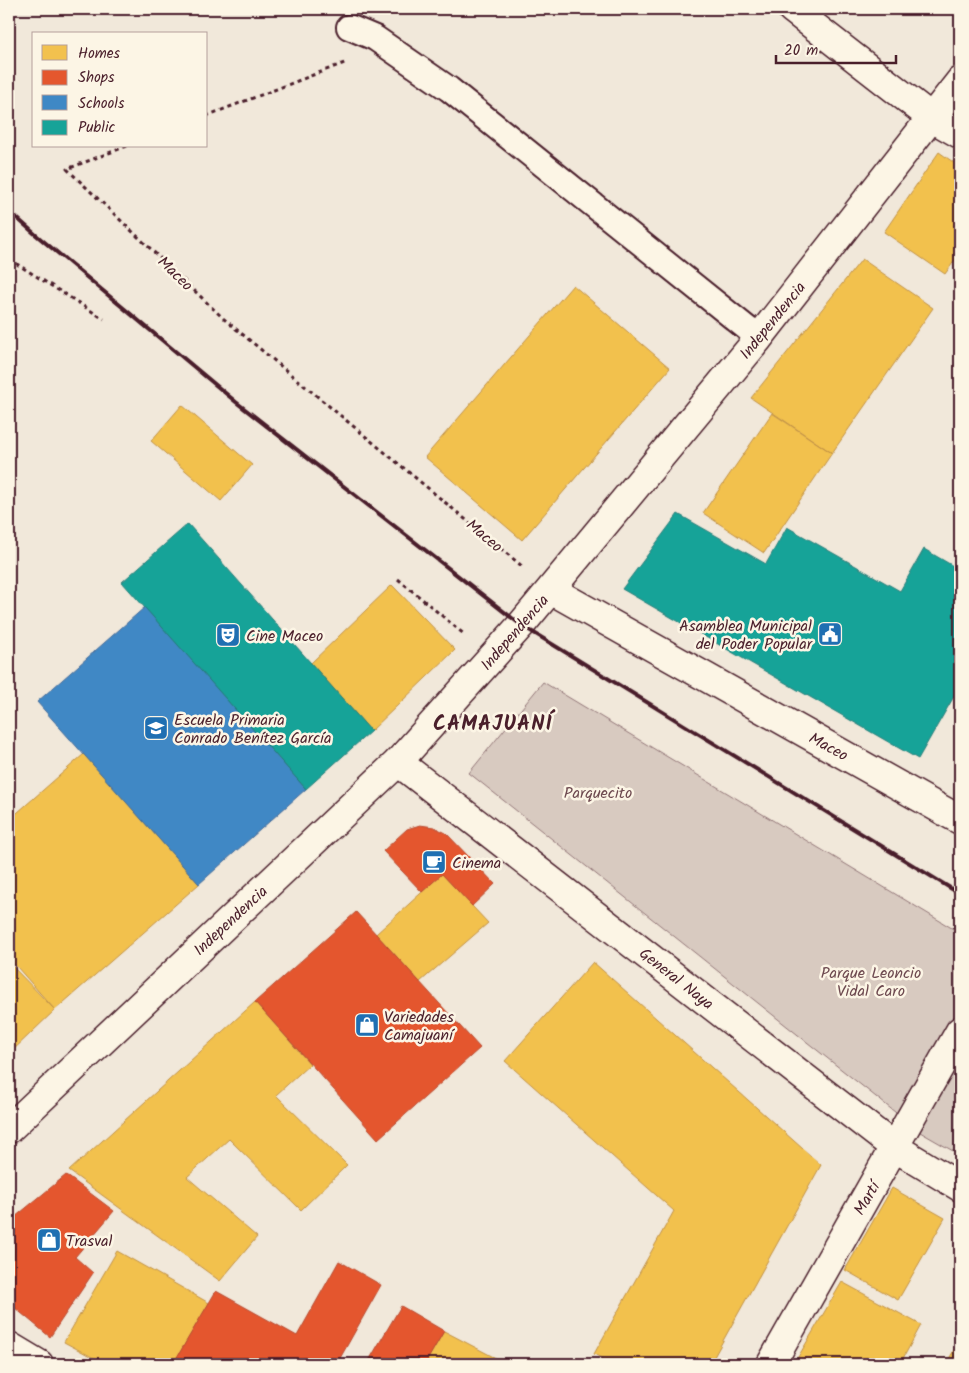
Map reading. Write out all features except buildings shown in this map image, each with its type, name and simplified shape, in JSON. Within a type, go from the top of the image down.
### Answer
[{"type":"street","points":[[792,9],[932,118],[960,134]]},
{"type":"street","name":"Independencia","points":[[9,1129],[398,762],[493,657],[759,338],[960,81]]},
{"type":"street","name":"Maceo","points":[[550,590],[960,820]]},
{"type":"street","name":"General Naya","points":[[398,762],[894,1147],[960,1187]]},
{"type":"street","name":"Martí","points":[[771,1364],[960,1031]]},
{"type":"street","points":[[9,1346],[39,1364]]},
{"type":"lane","points":[[349,26],[375,38],[449,89],[759,338]]},
{"type":"path","points":[[208,115],[387,46]]},
{"type":"path","name":"Maceo","points":[[122,148],[67,169],[224,319],[550,590]]},
{"type":"path","points":[[9,259],[104,319]]},
{"type":"path","points":[[398,579],[493,657]]},
{"type":"green space","name":"Parquecito","points":[[543,682],[960,933],[960,1155],[920,1132],[469,773]]},
{"type":"railway","points":[[9,211],[236,402],[521,625],[960,894]]},
{"type":"place","name":"Asamblea Municipal del Poder Popular","points":[[830,634]]},
{"type":"place","name":"Cine Maceo","points":[[228,635]]},
{"type":"place","name":"Escuela Primaria Conrado Benítez García","points":[[156,728]]},
{"type":"place","name":"Cinema","points":[[434,862]]},
{"type":"place","name":"Variedades Camajuaní","points":[[367,1025]]},
{"type":"place","name":"Trasval","points":[[49,1240]]},
{"type":"district","name":"CAMAJUANÍ","points":[[493,723]]},
{"type":"park label","name":"Parque Leoncio Vidal Caro","points":[[871,981]]}]
